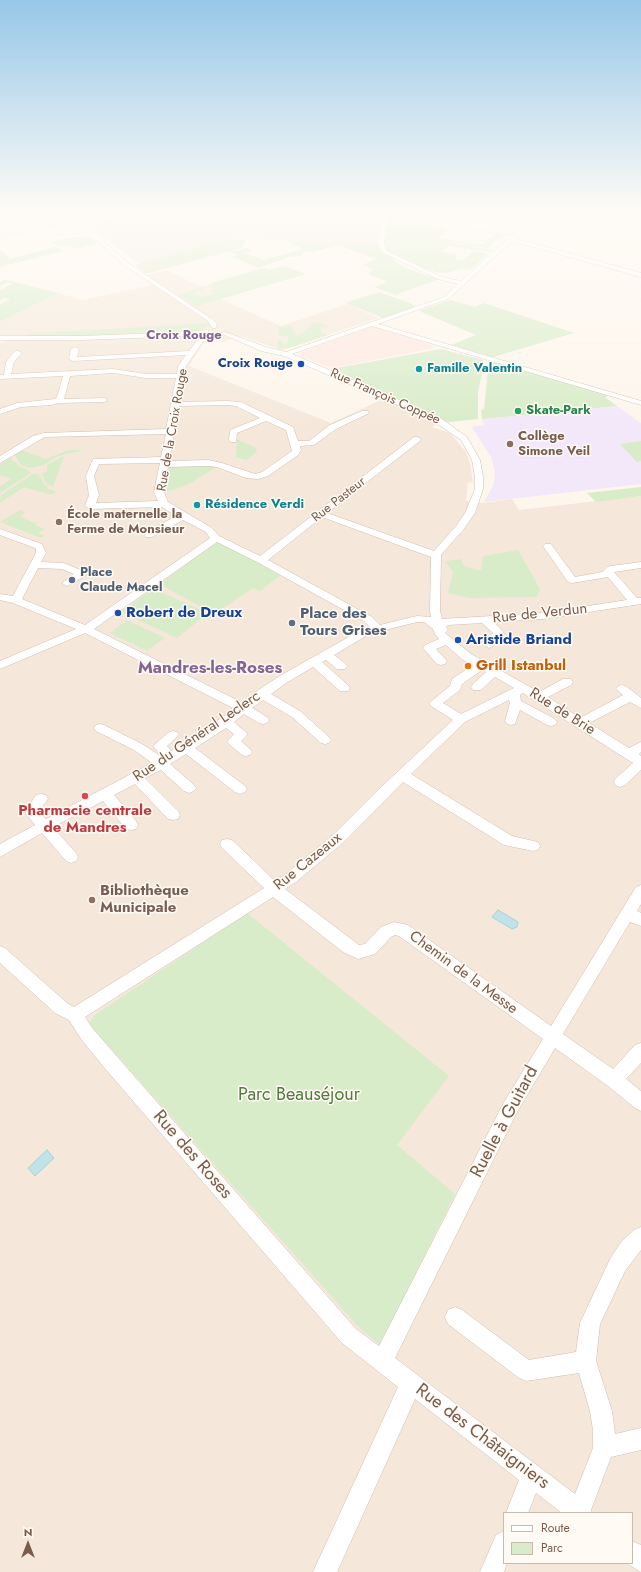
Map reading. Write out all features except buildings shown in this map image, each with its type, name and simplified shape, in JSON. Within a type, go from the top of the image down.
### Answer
[{"type":"street","points":[[0,338],[82,338],[188,334],[210,331],[213,322],[154,282]]},
{"type":"street","points":[[286,354],[446,298],[463,283]]},
{"type":"street","points":[[371,324],[641,403]]},
{"type":"street","name":"Rue François Coppée","points":[[210,331],[224,329],[223,333],[264,349],[286,354],[436,419],[456,432],[468,444],[474,456],[478,470],[477,496],[470,513],[460,528],[436,555]]},
{"type":"street","name":"Rue de la Croix Rouge","points":[[210,331],[202,339],[182,366],[164,462],[160,492],[164,504],[209,530],[216,538]]},
{"type":"street","points":[[162,345],[162,354]]},
{"type":"street","points":[[75,349],[73,359],[126,353],[192,353]]},
{"type":"street","points":[[18,353],[10,362],[3,377],[113,371],[146,376],[180,376]]},
{"type":"street","points":[[58,401],[61,398],[67,373]]},
{"type":"street","points":[[0,412],[15,406],[58,401],[104,400]]},
{"type":"street","points":[[164,504],[90,506],[94,495],[90,476],[96,461],[208,463],[249,476],[260,476],[295,453],[297,450],[290,429],[232,403],[175,404]]},
{"type":"street","points":[[295,444],[311,442],[333,427],[365,413]]},
{"type":"street","points":[[233,440],[234,432],[266,418]]},
{"type":"street","points":[[0,460],[36,438],[44,435],[171,431]]},
{"type":"street","name":"Rue Pasteur","points":[[261,560],[417,440]]},
{"type":"street","points":[[320,514],[436,555],[435,611],[440,626]]},
{"type":"street","points":[[149,534],[184,516]]},
{"type":"street","points":[[0,532],[39,546],[42,553],[16,600]]},
{"type":"street","points":[[0,665],[85,629],[101,620],[216,538],[261,560],[368,619],[378,629]]},
{"type":"street","points":[[548,546],[572,580],[605,575],[611,569],[641,564]]},
{"type":"street","points":[[35,565],[64,566],[81,574],[67,583]]},
{"type":"street","points":[[608,573],[613,576],[638,602]]},
{"type":"street","points":[[0,597],[16,600],[85,629],[243,708],[263,720]]},
{"type":"street","name":"Rue de Verdun","points":[[440,626],[445,622],[543,616],[638,602]]},
{"type":"street","name":"Rue du Général Leclerc","points":[[0,851],[44,826],[137,778],[226,722],[261,694],[364,632],[418,619],[426,619],[440,626]]},
{"type":"street","points":[[485,620],[499,633],[489,644]]},
{"type":"street","name":"Rue de Brie","points":[[440,626],[439,633],[446,640],[467,657],[494,671],[517,695],[539,697],[641,763]]},
{"type":"street","name":"Rue de Brie","points":[[440,626],[482,664]]},
{"type":"street","points":[[441,661],[429,648],[446,640]]},
{"type":"street","points":[[326,654],[341,666]]},
{"type":"street","points":[[314,661],[344,688]]},
{"type":"street","points":[[461,719],[435,703],[456,687],[456,682],[482,664]]},
{"type":"street","points":[[477,687],[494,671]]},
{"type":"street","points":[[539,697],[567,682]]},
{"type":"street","points":[[261,694],[296,714],[325,740]]},
{"type":"street","points":[[511,721],[517,695],[551,722]]},
{"type":"street","name":"Rue Cazeaux","points":[[75,1015],[274,889],[309,864],[340,837],[461,719],[517,695]]},
{"type":"street","points":[[580,723],[631,696]]},
{"type":"street","points":[[226,722],[242,734],[233,741],[246,752]]},
{"type":"street","points":[[100,728],[165,760]]},
{"type":"street","points":[[174,735],[159,746],[165,760],[189,788]]},
{"type":"street","points":[[629,755],[641,746]]},
{"type":"street","points":[[186,747],[240,789]]},
{"type":"street","points":[[620,782],[641,763]]},
{"type":"street","points":[[402,775],[509,841],[533,846]]},
{"type":"street","points":[[137,778],[173,815]]},
{"type":"street","points":[[106,794],[131,825]]},
{"type":"street","points":[[41,799],[32,812],[70,857]]},
{"type":"street","points":[[227,844],[274,889]]},
{"type":"street","name":"Chemin de la Messe","points":[[274,889],[348,947],[358,952],[370,949],[386,932],[394,928],[403,930],[614,1080],[641,1102]]},
{"type":"street","name":"Ruelle à Guitard","points":[[382,1361],[510,1108],[552,1037],[634,916],[641,891]]},
{"type":"street","name":"Rue des Roses","points":[[0,952],[61,1008],[75,1015],[87,1034],[114,1066],[349,1336],[382,1361]]},
{"type":"street","points":[[614,1080],[641,1051]]},
{"type":"street","points":[[580,1512],[604,1448],[604,1430],[601,1411],[586,1361],[590,1323],[618,1264],[629,1248],[641,1237]]},
{"type":"street","points":[[455,1317],[526,1371],[586,1361]]},
{"type":"street","name":"Rue des Châtaigniers","points":[[382,1361],[580,1512]]},
{"type":"street","points":[[325,1572],[411,1383]]},
{"type":"street","points":[[604,1448],[641,1439]]},
{"type":"street","points":[[517,1512],[532,1476]]},
{"type":"street","points":[[492,1572],[503,1545]]},
{"type":"street","points":[[633,1554],[641,1560]]},
{"type":"shaded area","points":[[149,282],[192,282],[197,285],[207,286],[212,284],[233,293],[218,298],[281,326],[347,304],[379,318],[282,350],[240,336],[223,342],[205,340],[189,366],[331,423],[383,399],[430,420],[436,424],[432,427],[450,433],[466,452],[470,463],[473,483],[468,482],[466,501],[483,503],[512,499],[519,510],[641,496],[641,1572],[0,1572],[0,343],[7,340],[0,339],[0,322],[58,293],[82,300],[152,285]]},
{"type":"shaded area","points":[[373,326],[432,345],[434,348],[332,368],[300,356],[299,353]]},
{"type":"shaded area","points":[[617,406],[641,423],[641,484],[484,502],[494,484],[495,471],[491,457],[472,427],[484,425],[482,419]]},
{"type":"green space","points":[[1,282],[7,282],[0,286]]},
{"type":"green space","points":[[9,282],[15,282],[58,293],[0,322],[0,304],[10,299],[5,298],[0,300],[0,290],[13,284]]},
{"type":"green space","points":[[213,282],[278,282],[197,306],[179,295],[202,287],[203,290],[193,293],[201,297],[215,294],[210,290],[217,288],[207,286]]},
{"type":"green space","points":[[431,282],[396,295],[374,287],[385,283]]},
{"type":"green space","points":[[379,292],[412,304],[415,307],[383,318],[345,303]]},
{"type":"green space","points":[[450,300],[475,307],[484,303],[574,333],[493,357],[451,345],[476,335],[419,311]]},
{"type":"green space","points":[[314,322],[321,323],[330,328],[322,327],[320,329],[321,333],[328,335],[289,348],[278,349],[277,341],[280,340],[284,345],[288,343],[288,336],[279,336],[278,327],[291,326],[295,334],[298,336]]},
{"type":"green space","points":[[208,323],[209,325],[199,331],[190,333],[24,338],[31,334]]},
{"type":"green space","points":[[441,349],[483,360],[483,362],[475,364],[484,366],[478,392],[478,419],[448,422],[331,369]]},
{"type":"green space","points":[[489,361],[494,361],[607,395],[606,398],[617,406],[482,419],[481,410],[484,409]]},
{"type":"green space","points":[[237,439],[256,448],[257,452],[246,460],[236,457]]},
{"type":"green space","points":[[641,441],[641,461],[637,462],[620,444]]},
{"type":"green space","points":[[21,450],[46,459],[68,450],[84,450],[56,457],[44,465],[30,468],[21,465],[15,455]]},
{"type":"green space","points":[[64,456],[53,487],[46,483],[42,474],[47,471],[47,465]]},
{"type":"green space","points":[[10,458],[19,466],[31,473],[0,493],[0,486],[11,479],[0,475],[0,465]]},
{"type":"green space","points":[[169,465],[212,465],[217,467],[194,482],[166,491],[167,484],[165,478]]},
{"type":"green space","points":[[33,474],[38,474],[48,489],[56,491],[54,494],[48,494],[24,487],[0,503],[1,495]]},
{"type":"green space","points":[[641,487],[641,496],[596,502],[587,493]]},
{"type":"green space","points":[[20,510],[25,512],[20,516],[34,523],[39,522],[34,525],[45,529],[38,533],[44,536],[41,538],[0,522]]},
{"type":"green space","points":[[219,543],[281,575],[260,591],[253,588],[214,614],[159,584],[214,544]]},
{"type":"green space","points":[[518,550],[540,589],[537,597],[469,598],[448,593],[453,572],[445,561],[461,559],[464,566],[481,571],[483,556]]},
{"type":"green space","points":[[153,589],[208,613],[177,638],[121,612]]},
{"type":"green space","points":[[127,620],[165,638],[147,651],[110,633]]},
{"type":"green space","name":"Parc Beauséjour","points":[[247,913],[449,1076],[397,1145],[455,1194],[380,1345],[358,1326],[89,1024],[95,1015]]},
{"type":"water","points":[[498,910],[518,922],[517,927],[512,929],[492,917]]},
{"type":"water","points":[[47,1150],[54,1158],[35,1176],[28,1168]]},
{"type":"place","name":"Croix Rouge","points":[[301,364]]},
{"type":"place","name":"Famille Valentin","points":[[419,369]]},
{"type":"place","name":"Skate-Park","points":[[518,411]]},
{"type":"place","name":"Collège Simone Veil","points":[[510,444]]},
{"type":"place","name":"Résidence Verdi","points":[[197,505]]},
{"type":"place","name":"École maternelle la Ferme de Monsieur","points":[[59,522]]},
{"type":"place","name":"Place Claude Macel","points":[[72,580]]},
{"type":"place","name":"Robert de Dreux","points":[[118,613]]},
{"type":"place","name":"Place des Tours Grises","points":[[292,623]]},
{"type":"place","name":"Aristide Briand","points":[[458,640]]},
{"type":"place","name":"Grill Istanbul","points":[[468,666]]},
{"type":"place","name":"Pharmacie centrale de Mandres","points":[[85,796]]},
{"type":"place","name":"Bibliothèque Municipale","points":[[92,900]]},
{"type":"district","name":"Croix Rouge","points":[[184,336]]},
{"type":"district","name":"Mandres-les-Roses","points":[[210,669]]}]
